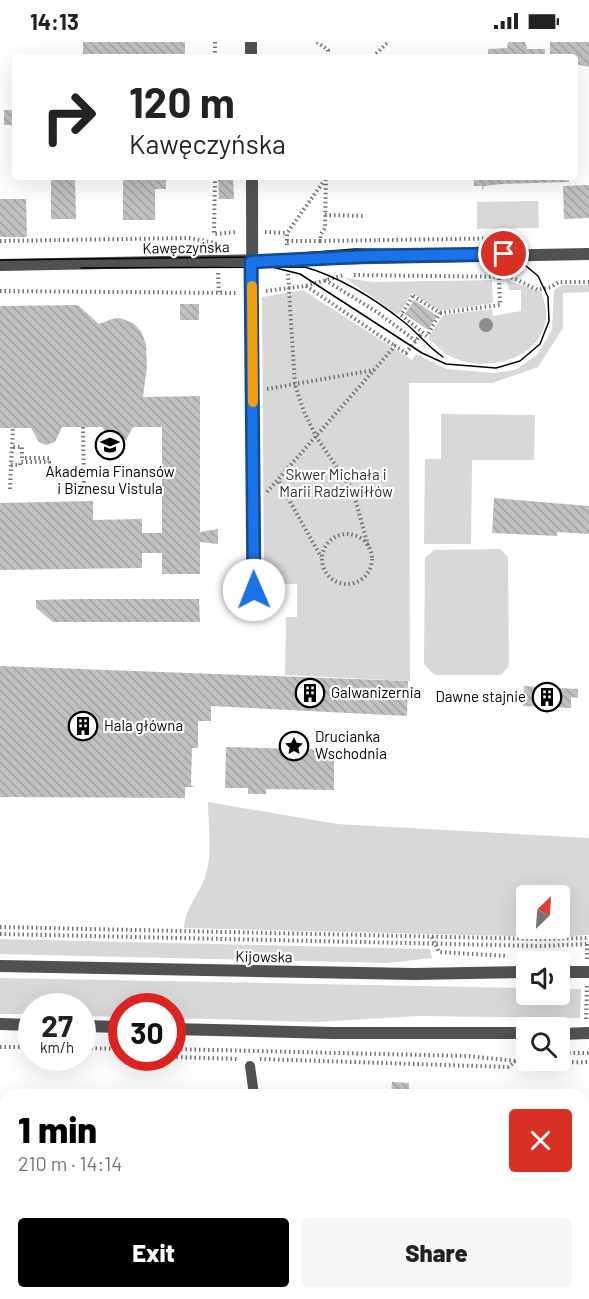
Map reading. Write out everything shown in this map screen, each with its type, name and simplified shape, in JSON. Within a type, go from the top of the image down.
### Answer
[{"type":"street","points":[[252,180],[253,615]]},
{"type":"street","name":"Kawęczyńska","points":[[0,265],[251,262],[371,256],[589,254]]},
{"type":"street","name":"Kijowska","points":[[0,966],[414,974],[516,972]]},
{"type":"street","points":[[570,972],[589,972]]},
{"type":"street","points":[[0,1024],[18,1025]]},
{"type":"street","points":[[186,1029],[333,1033],[516,1033]]},
{"type":"street","points":[[570,1034],[589,1034]]},
{"type":"lane","points":[[250,1066],[253,1089]]},
{"type":"path","points":[[317,42],[328,50],[328,54]]},
{"type":"path","points":[[376,54],[388,42]]},
{"type":"path","points":[[215,180],[214,234],[252,231],[287,233]]},
{"type":"path","points":[[325,180],[287,233],[295,385],[304,412],[317,438],[353,491],[369,549],[371,569],[356,583],[343,584],[332,580],[322,566],[324,548],[338,535],[357,536],[369,549]]},
{"type":"path","points":[[320,241],[325,228],[326,180]]},
{"type":"path","points":[[325,215],[365,216]]},
{"type":"path","points":[[0,241],[189,238],[215,243]]},
{"type":"path","points":[[287,241],[521,238]]},
{"type":"path","points":[[0,291],[252,293],[305,286],[347,274],[373,277],[511,277],[538,290],[559,282],[589,282]]},
{"type":"path","points":[[440,314],[427,336],[400,315],[413,296],[440,314],[500,305],[499,277]]},
{"type":"path","points":[[325,280],[377,312],[416,341]]},
{"type":"path","points":[[305,286],[406,353],[423,332]]},
{"type":"path","points":[[254,505],[279,482],[395,346]]},
{"type":"path","points":[[253,392],[375,370]]},
{"type":"path","points":[[83,427],[84,488]]},
{"type":"path","points":[[10,489],[13,428]]},
{"type":"path","points":[[10,465],[20,465],[20,462],[49,462],[49,458],[22,458],[22,447],[11,447]]},
{"type":"path","points":[[279,482],[322,558]]},
{"type":"path","points":[[0,927],[432,937],[588,938],[588,946],[0,934]]},
{"type":"path","points":[[432,937],[439,952],[512,956]]},
{"type":"path","points":[[586,989],[586,1018]]},
{"type":"path","points":[[0,1047],[18,1047]]},
{"type":"path","points":[[186,1049],[466,1056],[516,1061]]},
{"type":"path","points":[[570,1052],[587,1051]]},
{"type":"path","points":[[186,1057],[238,1059]]},
{"type":"path","points":[[266,1059],[505,1066],[516,1062]]},
{"type":"path","points":[[570,1062],[589,1062]]},
{"type":"green space","points":[[538,201],[539,228],[477,229],[477,202]]},
{"type":"green space","points":[[345,278],[374,282],[492,280],[493,303],[440,311],[412,293],[398,315]]},
{"type":"green space","points":[[507,280],[541,292],[546,312],[544,329],[536,343],[523,353],[490,364],[471,363],[450,356],[428,338],[443,315],[492,309],[493,316],[521,311],[521,290],[509,290]]},
{"type":"green space","name":"Skwer Michała i Marii Radziwiłłów","points":[[563,285],[589,285],[589,292],[563,293],[563,328],[538,367],[492,383],[409,383],[410,681],[285,675],[286,617],[297,617],[297,584],[264,584],[262,297],[303,290],[412,360],[416,354],[447,369],[493,373],[515,370],[537,355],[552,330],[554,290]]},
{"type":"green space","points":[[441,414],[535,415],[534,460],[472,460],[471,544],[424,544],[425,459],[441,459]]},
{"type":"green space","points":[[500,549],[508,557],[509,666],[501,675],[434,675],[424,664],[425,558],[434,550]]},
{"type":"green space","points":[[208,802],[337,824],[589,838],[589,935],[570,936],[570,885],[516,885],[516,936],[184,928],[187,914],[202,884],[209,849]]},
{"type":"green space","points":[[0,939],[430,949],[432,958],[389,963],[0,954]]},
{"type":"green space","points":[[0,978],[516,988],[516,1005],[570,1005],[570,989],[581,989],[580,1018],[419,1016],[316,1022],[186,1018],[186,993],[108,993],[108,1017],[96,1016],[96,993],[18,993],[18,1014],[0,1014]]},
{"type":"building","points":[[83,42],[185,42],[185,54],[83,54]]},
{"type":"building","points":[[508,42],[525,42],[527,49],[545,49],[545,54],[488,54],[488,49],[507,48]]},
{"type":"building","points":[[550,42],[589,42],[589,67],[578,65],[578,54],[550,54]]},
{"type":"building","points":[[4,110],[12,110],[12,125],[4,125]]},
{"type":"building","points":[[51,180],[75,180],[76,219],[51,219]]},
{"type":"building","points":[[123,180],[166,180],[166,189],[155,189],[155,220],[123,220]]},
{"type":"building","points":[[218,180],[233,180],[234,199],[219,199]]},
{"type":"building","points":[[474,180],[569,180],[569,182],[484,186],[482,191],[482,186],[474,186]]},
{"type":"building","points":[[589,185],[589,218],[564,219],[563,186]]},
{"type":"building","points":[[0,199],[26,199],[27,237],[0,237]]},
{"type":"building","points":[[414,300],[437,316],[428,330],[405,314]]},
{"type":"building","points":[[180,304],[199,304],[199,320],[180,320]]},
{"type":"building","points":[[78,305],[99,324],[120,318],[133,323],[141,331],[146,344],[147,366],[143,397],[200,396],[200,532],[218,529],[218,544],[200,542],[200,574],[162,574],[162,553],[142,553],[142,568],[0,570],[0,503],[93,501],[93,520],[142,519],[142,533],[162,533],[162,427],[133,427],[126,440],[118,445],[110,441],[102,427],[62,427],[55,442],[46,445],[39,442],[31,428],[0,428],[0,306]]},
{"type":"building","points":[[494,498],[589,506],[589,534],[557,532],[557,536],[492,533]]},
{"type":"building","points":[[199,599],[200,622],[53,622],[36,608],[36,600]]},
{"type":"building","name":"Hala główna","points":[[0,666],[408,681],[407,716],[211,706],[211,721],[198,721],[198,748],[192,748],[191,785],[195,787],[185,787],[185,798],[0,797]]},
{"type":"building","name":"Dawne stajnie","points":[[524,686],[578,689],[578,698],[571,697],[571,708],[523,706]]},
{"type":"building","points":[[226,747],[334,750],[334,790],[266,789],[266,794],[248,794],[248,788],[225,788]]},
{"type":"building","points":[[392,1082],[409,1083],[409,1089],[391,1089]]},
{"type":"tram line","points":[[0,260],[252,257],[355,249],[487,251],[520,261],[538,276],[548,297],[549,321],[540,344],[520,361],[496,368],[446,364],[422,353],[300,274],[268,266]]},
{"type":"tram line","points":[[81,268],[305,267],[332,277],[370,297],[404,322],[443,357]]},
{"type":"slow traffic","points":[[252,286],[253,402]]},
{"type":"place","name":"Akademia Finansów i Biznesu Vistula","points":[[110,445]]},
{"type":"place","name":"Galwanizernia","points":[[310,693]]},
{"type":"place","name":"Dawne stajnie","points":[[547,697]]},
{"type":"place","name":"Hala główna","points":[[83,726]]},
{"type":"place","name":"Drucianka Wschodnia","points":[[294,746]]},
{"type":"route","points":[[254,590],[251,262],[371,256],[504,254]]}]
